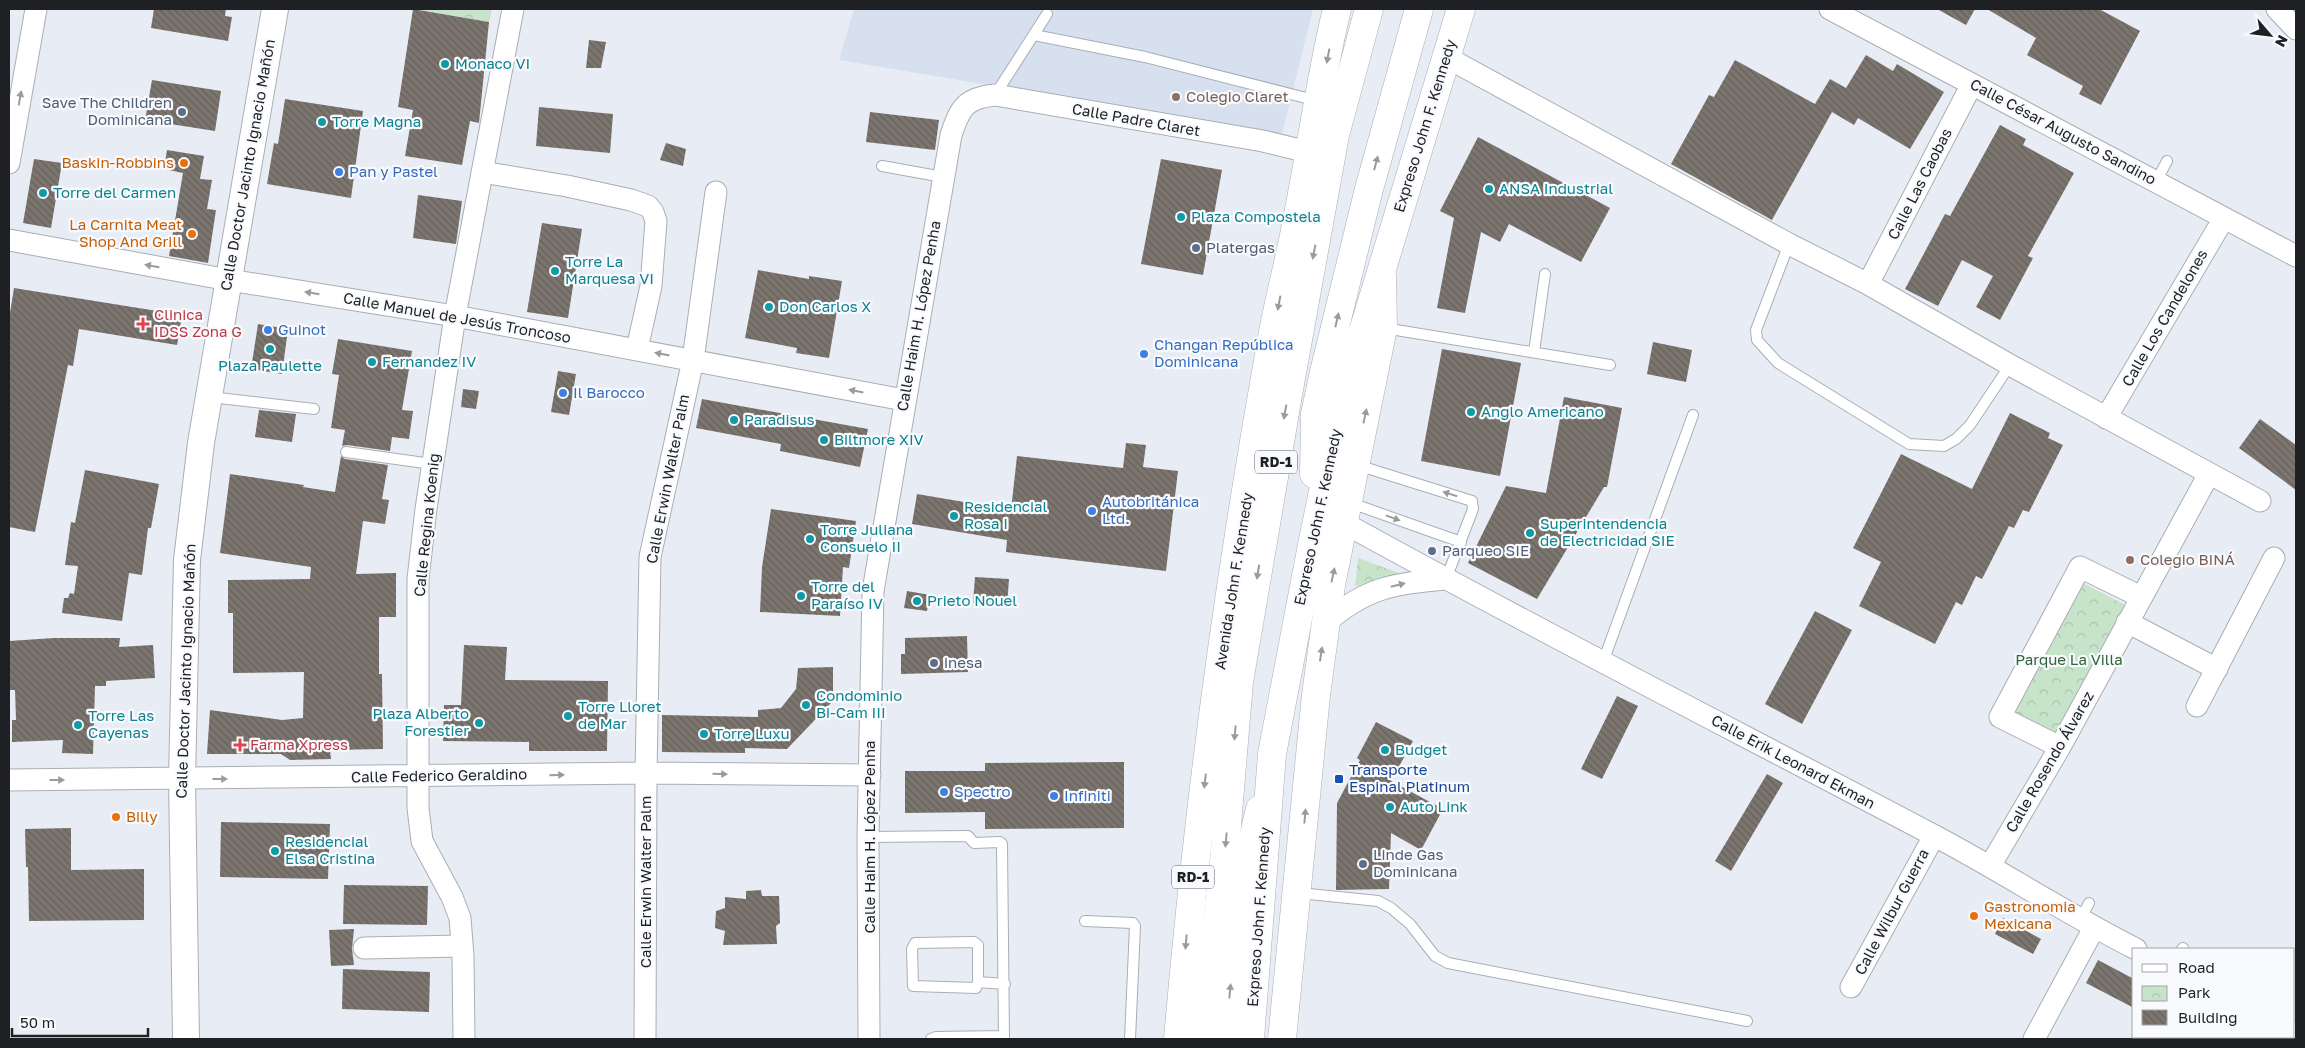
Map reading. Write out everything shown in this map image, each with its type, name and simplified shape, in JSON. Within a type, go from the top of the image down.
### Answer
[{"type":"main road","name":"Avenida John F. Kennedy","points":[[1178,1039],[1189,911],[1226,624],[1272,337],[1297,221],[1308,152],[1338,9]]},
{"type":"main road","name":"RD-1","points":[[1203,1039],[1240,682],[1334,135],[1370,9]]},
{"type":"main road","points":[[1312,540],[1315,414],[1369,189],[1419,9]]},
{"type":"main road","name":"Expreso John F. Kennedy","points":[[1250,1039],[1272,754],[1312,540],[1337,424],[1382,265],[1461,9]]},
{"type":"main road","points":[[1297,221],[1334,135]]},
{"type":"main road","points":[[1282,1039],[1316,696],[1326,623],[1346,512],[1383,328],[1382,265]]},
{"type":"main road","points":[[1226,1039],[1236,909],[1272,754]]},
{"type":"main road","points":[[1291,1039],[1300,864]]},
{"type":"street","points":[[9,163],[36,9]]},
{"type":"street","name":"Calle Doctor Jacinto Ignacio Mañón","points":[[186,1039],[182,779],[186,560],[209,397],[275,9]]},
{"type":"street","name":"Calle Regina Koenig","points":[[464,1039],[460,918],[422,841],[418,777],[418,579],[432,464],[455,316],[513,9]]},
{"type":"street","name":"Calle César Augusto Sandino","points":[[1830,9],[2296,256]]},
{"type":"street","points":[[2277,9],[2296,29]]},
{"type":"street","points":[[1446,57],[1789,244],[1868,284],[2010,365],[2260,501]]},
{"type":"street","name":"Calle Las Caobas","points":[[1868,284],[1972,84]]},
{"type":"street","name":"Calle Padre Claret","points":[[965,104],[978,97],[995,95],[1263,141],[1308,152]]},
{"type":"street","name":"Calle Haim H. López Penha","points":[[869,1039],[868,837],[873,591],[943,177],[956,117],[965,104]]},
{"type":"street","points":[[482,172],[567,186],[631,200],[648,206],[654,212],[656,221],[651,286],[637,350]]},
{"type":"street","name":"Calle Erwin Walter Palm","points":[[646,1039],[646,773],[650,557],[693,360],[716,192]]},
{"type":"street","name":"Calle Los Candelones","points":[[2106,418],[2224,218]]},
{"type":"street","name":"Calle Manuel de Jesús Troncoso","points":[[9,240],[229,280],[455,316],[904,400]]},
{"type":"street","name":"Calle Rosendo Álvarez","points":[[1990,866],[2060,747],[2210,474]]},
{"type":"street","name":"Calle Erik Leonard Ekman","points":[[1346,512],[1446,579],[2088,917],[2134,948]]},
{"type":"street","points":[[2196,706],[2274,558]]},
{"type":"street","points":[[2060,747],[2000,717],[2080,568],[2141,597]]},
{"type":"street","points":[[1326,623],[1358,598],[1379,590],[1406,583],[1446,579]]},
{"type":"street","points":[[2127,622],[2216,669]]},
{"type":"street","name":"Calle Federico Geraldino","points":[[9,780],[646,773],[870,775]]},
{"type":"street","name":"Calle Wilbur Guerra","points":[[1851,988],[1934,836]]},
{"type":"street","points":[[2034,1039],[2088,917]]},
{"type":"street","points":[[364,948],[462,946]]},
{"type":"lane","points":[[995,95],[1047,14]]},
{"type":"lane","points":[[1034,35],[1145,57],[1319,101]]},
{"type":"lane","points":[[2156,182],[2167,161]]},
{"type":"lane","points":[[882,166],[943,177]]},
{"type":"lane","points":[[1789,244],[1756,330],[1757,340],[1778,363],[1909,444],[1944,446],[1956,439],[1970,425],[2010,365]]},
{"type":"lane","points":[[1534,352],[1545,274]]},
{"type":"lane","points":[[1383,328],[1610,365]]},
{"type":"lane","points":[[209,397],[314,409]]},
{"type":"lane","points":[[1603,662],[1693,415]]},
{"type":"lane","points":[[346,452],[432,464]]},
{"type":"lane","points":[[1355,465],[1472,501],[1473,508],[1446,579]]},
{"type":"lane","points":[[1346,512],[1461,542]]},
{"type":"lane","points":[[868,837],[968,836],[974,843],[1000,842],[1002,844],[1005,984],[1004,1038],[936,1037],[931,1039]]},
{"type":"lane","points":[[1299,893],[1378,900],[1410,924],[1435,956],[1448,963],[1747,1021]]},
{"type":"lane","points":[[1085,921],[1133,923],[1135,926],[1130,1039]]},
{"type":"lane","points":[[974,942],[978,945],[978,982],[976,988],[913,986],[912,949],[915,943],[974,942]]},
{"type":"lane","points":[[978,982],[1005,984]]},
{"type":"shaded area","name":"Colegio Claret","points":[[854,9],[1313,9],[1282,134],[839,60]]},
{"type":"green space","points":[[416,9],[492,9],[489,22]]},
{"type":"green space","points":[[1358,558],[1399,573],[1391,582],[1385,585],[1374,587],[1355,586]]},
{"type":"green space","name":"Parque La Villa","points":[[2081,582],[2127,606],[2058,737],[2012,713]]},
{"type":"building","points":[[154,9],[226,9],[225,16],[232,17],[228,41],[151,28]]},
{"type":"building","name":"Monaco VI","points":[[413,9],[489,22],[479,123],[470,121],[462,165],[405,156],[413,110],[398,107]]},
{"type":"building","points":[[1937,9],[1975,9],[1966,25]]},
{"type":"building","points":[[1987,9],[2099,9],[2140,31],[2101,105],[2079,94],[2083,86],[2027,55],[2036,38]]},
{"type":"building","points":[[589,40],[606,42],[601,68],[586,68]]},
{"type":"building","points":[[1866,55],[1893,71],[1897,64],[1944,92],[1910,149],[1858,118],[1854,125],[1832,112],[1772,220],[1671,164],[1709,95],[1714,97],[1735,60],[1815,104],[1830,79],[1846,88]]},
{"type":"building","name":"Save The Children Dominicana","points":[[152,80],[221,91],[215,131],[145,120]]},
{"type":"building","points":[[285,99],[363,111],[351,198],[267,184],[274,143],[278,144]]},
{"type":"building","points":[[539,107],[613,114],[610,153],[536,146]]},
{"type":"building","points":[[870,112],[939,120],[935,150],[866,142]]},
{"type":"building","points":[[2000,125],[2026,139],[2023,145],[2074,173],[2028,256],[2033,258],[2000,320],[1976,307],[1993,276],[1962,260],[1938,306],[1905,289],[1945,214],[1950,216]]},
{"type":"building","points":[[1478,137],[1610,208],[1581,262],[1509,224],[1500,242],[1481,232],[1465,313],[1437,308],[1454,218],[1440,211]]},
{"type":"building","points":[[666,143],[686,149],[683,166],[660,160]]},
{"type":"building","name":"La Carnita Meat Shop And Grill","points":[[167,150],[204,156],[200,179],[212,180],[207,209],[216,210],[208,263],[169,256],[183,173],[164,169]]},
{"type":"building","name":"Torre del Carmen","points":[[34,159],[62,163],[51,228],[23,223]]},
{"type":"building","name":"Plaza Compostela","points":[[1161,159],[1222,170],[1203,275],[1141,264]]},
{"type":"building","points":[[418,195],[462,201],[456,244],[413,238]]},
{"type":"building","name":"Torre La Marquesa VI","points":[[542,223],[582,229],[568,318],[527,312]]},
{"type":"building","points":[[758,270],[809,279],[809,276],[842,281],[829,358],[796,353],[797,348],[745,338]]},
{"type":"building","points":[[14,288],[182,315],[177,345],[79,329],[73,366],[68,365],[35,532],[9,527],[9,319]]},
{"type":"building","name":"Plaza Paulette","points":[[258,324],[288,329],[282,374],[251,369]]},
{"type":"building","points":[[338,339],[412,351],[402,410],[413,411],[409,439],[392,437],[390,451],[347,445],[342,446],[345,430],[331,428],[339,375],[332,374]]},
{"type":"building","points":[[1653,342],[1692,350],[1686,382],[1647,374]]},
{"type":"building","name":"Anglo Americano","points":[[1442,349],[1521,363],[1500,476],[1421,461]]},
{"type":"building","name":"Il Barocco","points":[[558,371],[576,374],[569,415],[551,412]]},
{"type":"building","points":[[463,389],[479,391],[476,409],[461,407]]},
{"type":"building","points":[[1564,397],[1622,408],[1607,487],[1604,487],[1537,599],[1468,563],[1506,486],[1546,493]]},
{"type":"building","points":[[702,399],[868,429],[860,467],[780,451],[781,444],[696,428]]},
{"type":"building","points":[[259,410],[296,414],[292,442],[255,437]]},
{"type":"building","points":[[2010,413],[2050,433],[2048,438],[2063,445],[2029,512],[2023,510],[2014,528],[2009,526],[1982,579],[1976,576],[1962,605],[1956,602],[1935,644],[1859,606],[1881,562],[1853,548],[1901,454],[1972,489]]},
{"type":"building","points":[[2260,419],[2296,445],[2296,490],[2239,448]]},
{"type":"building","name":"Autobritánica Ltd.","points":[[1126,443],[1146,445],[1143,467],[1178,471],[1166,571],[1006,552],[1007,540],[912,524],[917,494],[1011,510],[1017,456],[1123,468]]},
{"type":"building","points":[[341,456],[345,459],[388,465],[382,499],[389,500],[385,524],[363,521],[356,574],[396,573],[396,617],[379,617],[379,674],[382,674],[383,749],[330,750],[331,759],[290,760],[281,754],[207,754],[210,710],[282,720],[303,718],[304,672],[233,673],[233,613],[228,613],[228,580],[310,579],[311,567],[220,553],[230,474],[304,485],[303,487],[335,492]]},
{"type":"building","points":[[85,470],[159,484],[151,528],[148,528],[142,575],[129,573],[122,621],[62,613],[64,598],[68,598],[70,593],[74,594],[78,566],[65,565],[71,522],[75,523]]},
{"type":"building","points":[[771,509],[856,521],[849,568],[843,567],[840,616],[760,612],[762,567]]},
{"type":"building","points":[[975,577],[1009,579],[1007,606],[973,603]]},
{"type":"building","name":"Prieto Nouel","points":[[907,591],[930,595],[927,611],[904,608]]},
{"type":"building","points":[[1815,611],[1852,630],[1802,724],[1765,704]]},
{"type":"building","name":"inesa","points":[[967,636],[968,672],[901,674],[901,654],[905,654],[905,638]]},
{"type":"building","points":[[54,638],[120,638],[119,647],[153,645],[155,678],[106,681],[106,686],[95,686],[93,754],[62,753],[63,740],[12,742],[12,720],[16,720],[15,690],[9,690],[9,641]]},
{"type":"building","points":[[464,645],[507,647],[505,680],[608,681],[607,751],[529,751],[529,742],[443,741],[444,705],[461,705]]},
{"type":"building","points":[[833,667],[833,701],[787,749],[745,748],[745,753],[662,752],[662,715],[758,717],[758,710],[781,708],[796,689],[798,668]]},
{"type":"building","points":[[1617,696],[1638,706],[1602,779],[1581,769]]},
{"type":"building","points":[[1376,722],[1413,741],[1391,781],[1443,809],[1421,850],[1391,833],[1389,889],[1336,890],[1337,803],[1360,760],[1357,758]]},
{"type":"building","name":"Infiniti","points":[[1124,762],[1124,828],[985,829],[985,812],[905,813],[905,771],[985,771],[985,763]]},
{"type":"building","points":[[1767,774],[1783,783],[1731,871],[1715,861]]},
{"type":"building","name":"Residencial Elsa Cristina","points":[[221,822],[330,824],[328,879],[220,877]]},
{"type":"building","points":[[71,828],[71,870],[144,869],[144,920],[29,921],[25,829]]},
{"type":"building","points":[[344,885],[428,886],[427,925],[343,924]]},
{"type":"building","points":[[761,890],[762,896],[779,896],[780,923],[776,926],[777,944],[723,945],[725,931],[715,928],[716,911],[725,908],[725,897],[746,899],[746,891]]},
{"type":"building","points":[[2003,918],[2041,939],[2033,954],[1995,934]]},
{"type":"building","points":[[354,929],[352,949],[354,965],[331,966],[329,930]]},
{"type":"building","points":[[2098,960],[2132,978],[2132,1007],[2086,983]]},
{"type":"building","points":[[343,969],[430,972],[429,1012],[342,1009]]},
{"type":"place","name":"Monaco VI","points":[[445,64]]},
{"type":"place","name":"Colegio Claret","points":[[1176,97]]},
{"type":"place","name":"Save The Children Dominicana","points":[[182,112]]},
{"type":"place","name":"Torre Magna","points":[[322,122]]},
{"type":"place","name":"Baskin-Robbins","points":[[184,163]]},
{"type":"place","name":"Pan y Pastel","points":[[339,172]]},
{"type":"place","name":"ANSA Industrial","points":[[1489,189]]},
{"type":"place","name":"Torre del Carmen","points":[[43,193]]},
{"type":"place","name":"Plaza Compostela","points":[[1181,217]]},
{"type":"place","name":"La Carnita Meat Shop And Grill","points":[[192,234]]},
{"type":"place","name":"Platergas","points":[[1196,248]]},
{"type":"place","name":"Torre La Marquesa VI","points":[[555,271]]},
{"type":"place","name":"Don Carlos X","points":[[769,307]]},
{"type":"place","name":"Clinica IDSS Zona G","points":[[143,324]]},
{"type":"place","name":"Guinot","points":[[268,330]]},
{"type":"place","name":"Plaza Paulette","points":[[270,349]]},
{"type":"place","name":"Changan República Dominicana","points":[[1144,354]]},
{"type":"place","name":"Fernandez IV","points":[[372,362]]},
{"type":"place","name":"Il Barocco","points":[[563,393]]},
{"type":"place","name":"Anglo Americano","points":[[1471,412]]},
{"type":"place","name":"Paradisus","points":[[734,420]]},
{"type":"place","name":"Biltmore XIV","points":[[824,440]]},
{"type":"place","name":"Autobritánica Ltd.","points":[[1092,511]]},
{"type":"place","name":"Residencial Rosa I","points":[[954,516]]},
{"type":"place","name":"Superintendencia de Electricidad SIE","points":[[1530,533]]},
{"type":"place","name":"Torre Juliana Consuelo II","points":[[810,539]]},
{"type":"place","name":"Parqueo SIE","points":[[1432,551]]},
{"type":"place","name":"Colegio BINÁ","points":[[2130,560]]},
{"type":"place","name":"Torre del Paraíso IV","points":[[801,596]]},
{"type":"place","name":"Prieto Nouel","points":[[917,601]]},
{"type":"place","name":"inesa","points":[[934,663]]},
{"type":"place","name":"Condominio Bi-Cam III","points":[[806,705]]},
{"type":"place","name":"Torre Lloret de Mar","points":[[568,716]]},
{"type":"place","name":"Plaza Alberto Forestier","points":[[479,723]]},
{"type":"place","name":"Torre Las Cayenas","points":[[78,725]]},
{"type":"place","name":"Torre Luxu","points":[[704,734]]},
{"type":"place","name":"Farma Xpress","points":[[240,745]]},
{"type":"place","name":"Budget","points":[[1385,750]]},
{"type":"place","name":"Transporte Espinal Platinum","points":[[1339,779]]},
{"type":"place","name":"Spectro","points":[[944,792]]},
{"type":"place","name":"Infiniti","points":[[1054,796]]},
{"type":"place","name":"Auto Link","points":[[1390,807]]},
{"type":"place","name":"Billy","points":[[116,817]]},
{"type":"place","name":"Residencial Elsa Cristina","points":[[275,851]]},
{"type":"place","name":"Linde Gas Dominicana","points":[[1363,864]]},
{"type":"place","name":"Gastronomia Mexicana","points":[[1974,916]]}]
